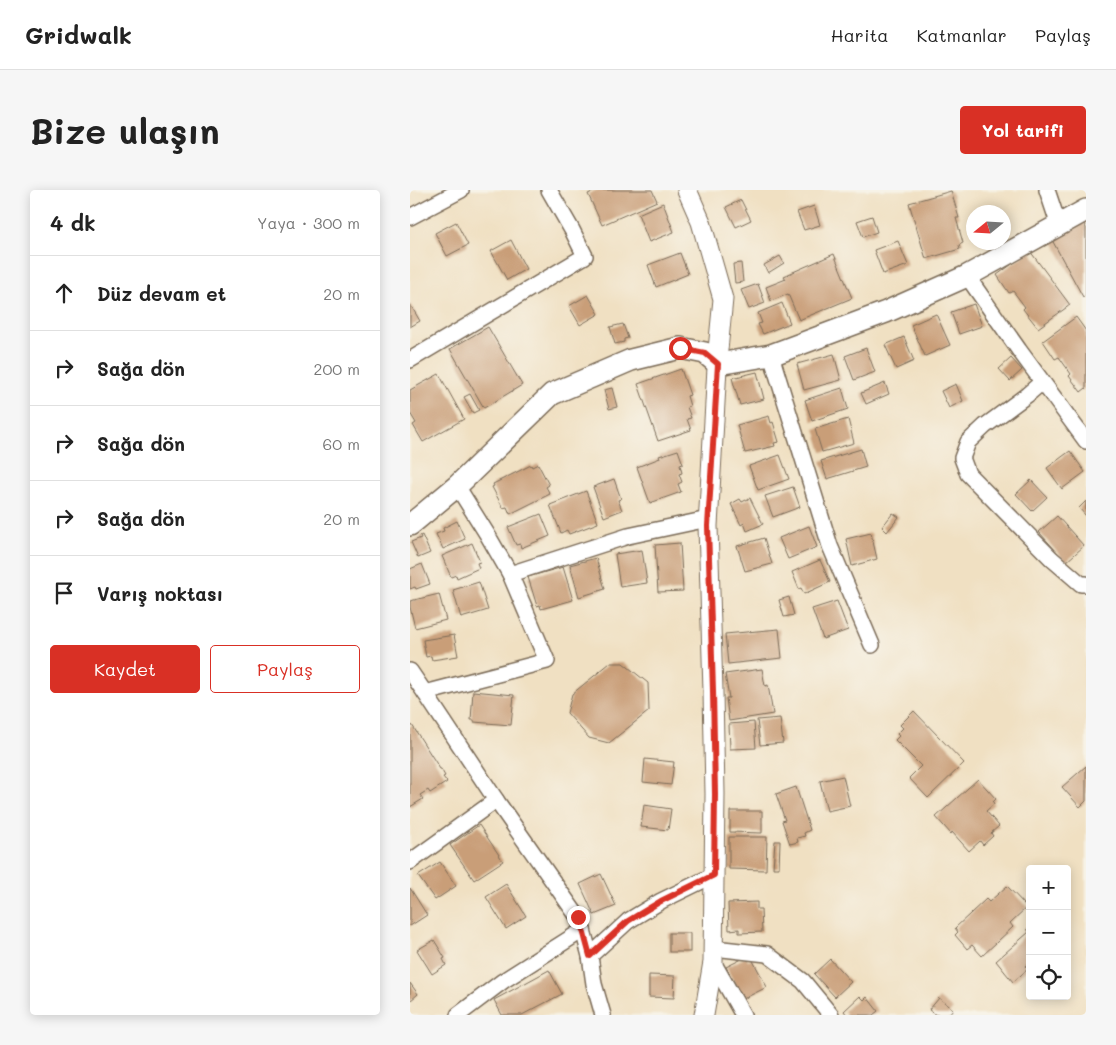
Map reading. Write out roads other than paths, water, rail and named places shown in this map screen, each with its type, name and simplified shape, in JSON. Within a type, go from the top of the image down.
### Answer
[{"type":"main road","points":[[410,524],[457,486],[552,394],[631,360],[680,348],[705,353],[718,364],[772,355],[886,312],[967,276],[1086,210]]},
{"type":"street","points":[[410,218],[461,190]]},
{"type":"street","points":[[410,360],[586,256],[549,190]]},
{"type":"street","points":[[687,190],[701,222],[722,299],[708,519],[715,794],[714,955],[704,1015]]},
{"type":"street","points":[[1047,190],[1059,226]]},
{"type":"street","points":[[967,276],[1086,441]]},
{"type":"street","points":[[772,355],[830,546],[872,645]]},
{"type":"street","points":[[1042,382],[985,426],[968,442],[962,458],[968,474],[1052,559],[1081,584],[1086,584]]},
{"type":"street","points":[[425,693],[547,661],[510,574],[457,486]]},
{"type":"street","points":[[510,574],[628,536],[708,519]]},
{"type":"street","points":[[410,672],[578,917],[590,956],[594,984],[603,1015]]},
{"type":"street","points":[[410,862],[496,800]]},
{"type":"street","points":[[590,956],[628,921],[661,901],[714,875]]},
{"type":"street","points":[[458,1015],[503,981],[583,930]]},
{"type":"street","points":[[714,955],[767,954],[804,981],[831,1015]]},
{"type":"street","points":[[714,955],[743,1015]]}]
